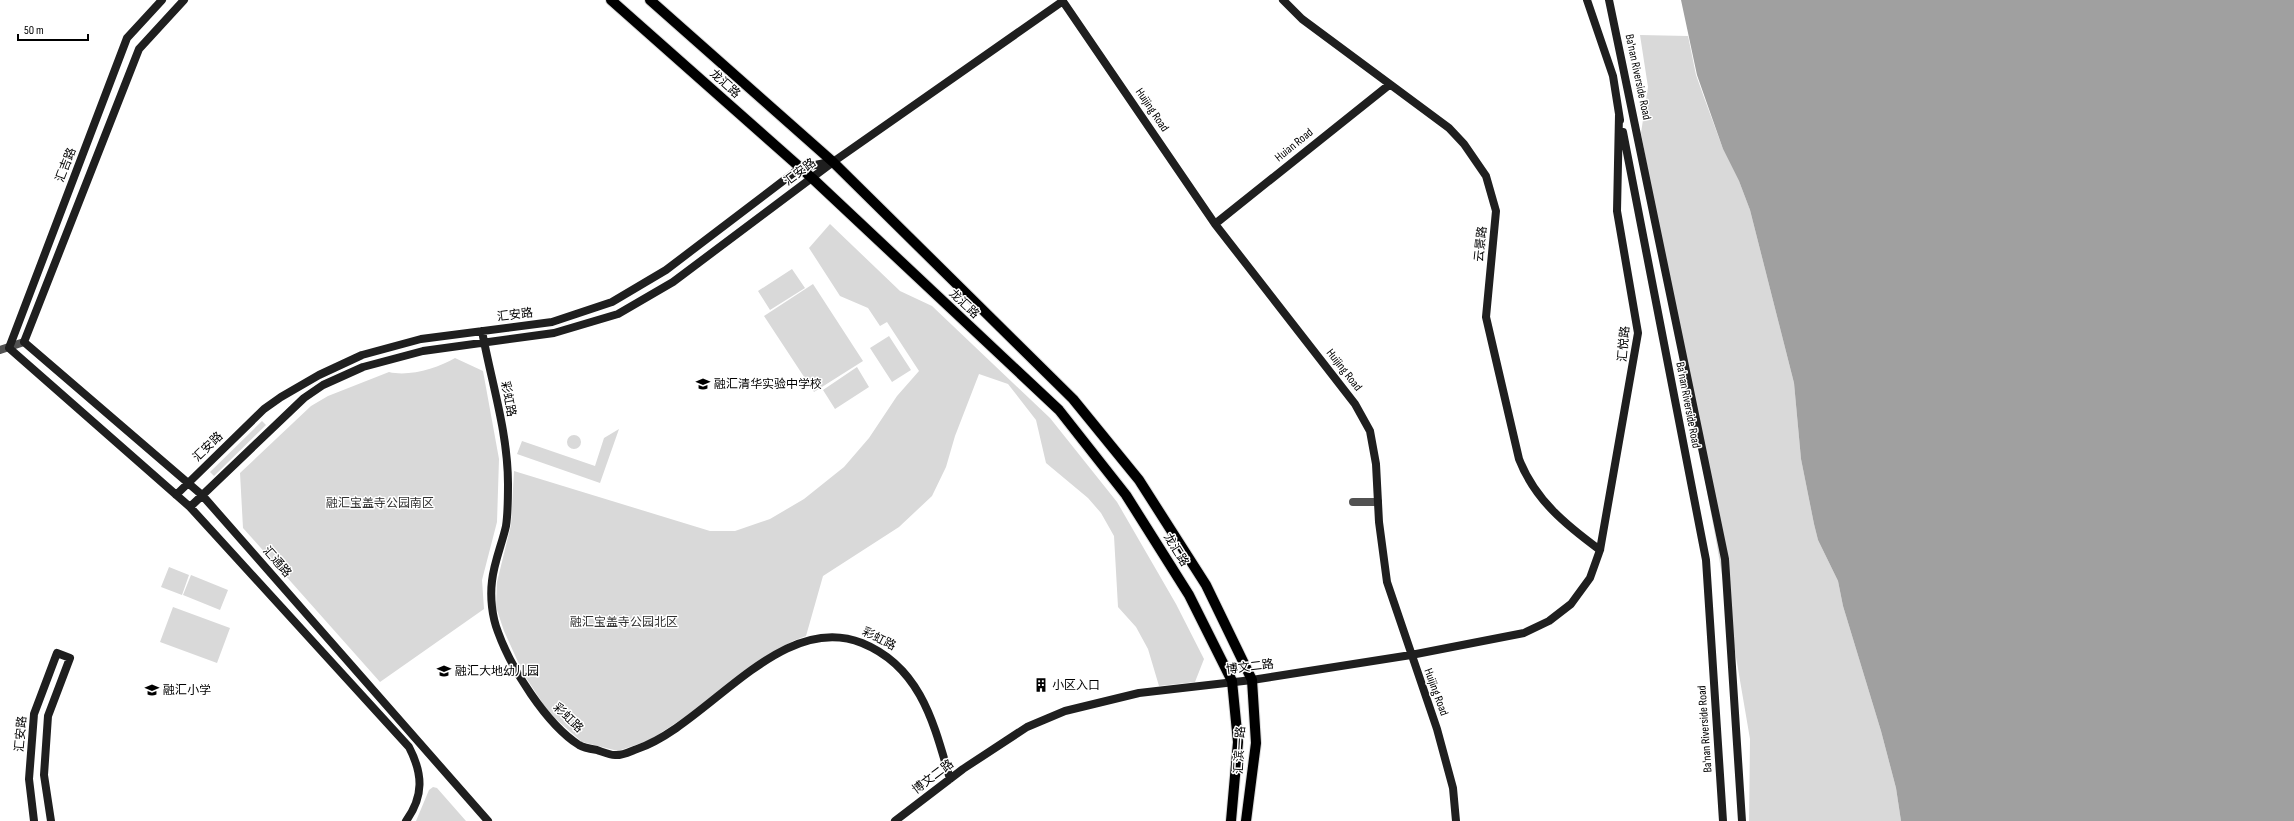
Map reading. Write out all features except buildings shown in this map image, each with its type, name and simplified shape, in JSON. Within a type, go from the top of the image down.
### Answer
[{"type":"main road","name":"龙汇路","points":[[611,0],[812,178],[1059,410],[1126,495],[1189,596],[1232,681]]},
{"type":"main road","name":"龙汇路","points":[[650,0],[833,162],[1073,399],[1139,480],[1202,578],[1252,680]]},
{"type":"main road","name":"汇滨一路","points":[[1246,821],[1256,744],[1252,680]]},
{"type":"main road","name":"汇滨一路","points":[[1231,821],[1238,742],[1232,681]]},
{"type":"street","name":"汇吉路","points":[[9,348],[127,38],[162,0]]},
{"type":"street","points":[[0,350],[24,342],[139,50],[184,0]]},
{"type":"street","points":[[833,162],[1062,0]]},
{"type":"street","name":"Huijing Road","points":[[1062,0],[1215,224],[1355,404],[1370,431],[1376,464],[1378,502],[1387,582],[1437,729],[1451,780],[1456,821]]},
{"type":"street","name":"云景路","points":[[1283,0],[1302,19],[1449,128],[1464,144],[1486,176],[1496,211],[1486,317],[1519,459],[1527,478],[1549,507],[1579,535],[1600,550]]},
{"type":"street","name":"Ba'nan Riverside Road","points":[[1587,0],[1613,76],[1619,115],[1706,560],[1723,821]]},
{"type":"street","name":"Ba'nan Riverside Road","points":[[1609,0],[1725,559],[1742,821]]},
{"type":"street","name":"Huian Road","points":[[1215,224],[1389,85]]},
{"type":"street","name":"汇悦路","points":[[1600,550],[1638,333],[1618,211],[1619,115]]},
{"type":"street","name":"汇安路","points":[[176,495],[264,409],[281,396],[319,375],[362,355],[421,339],[552,322],[612,302],[666,270],[800,168],[833,162]]},
{"type":"street","name":"汇安路","points":[[190,507],[287,413],[304,398],[323,385],[363,367],[424,350],[554,333],[618,314],[673,282],[833,162]]},
{"type":"street","name":"彩虹路","points":[[482,331],[506,452],[508,483],[506,524],[492,580],[492,606],[497,631],[519,675],[545,715],[580,746],[617,756],[651,744],[687,721],[763,663],[795,646],[822,636],[853,639],[874,648],[894,660],[906,674],[922,699],[935,727],[950,779]]},
{"type":"street","name":"汇通路","points":[[24,342],[202,495],[488,821]]},
{"type":"street","points":[[9,348],[190,507],[410,747],[417,762],[421,777],[420,795],[414,810],[406,821]]},
{"type":"street","points":[[1352,502],[1378,502]]},
{"type":"street","name":"博文二路","points":[[895,821],[950,779],[1027,727],[1065,711],[1139,693],[1232,681],[1252,680],[1411,655],[1524,633],[1549,621],[1570,604],[1590,578],[1600,550]]},
{"type":"street","name":"汇安路","points":[[34,821],[30,779],[34,714],[57,653],[70,658],[48,716],[44,775],[51,821]]},
{"type":"green space","points":[[1640,35],[1688,36],[1696,75],[1723,149],[1739,181],[1750,210],[1794,383],[1801,459],[1814,524],[1818,540],[1838,581],[1843,606],[1881,731],[1896,788],[1901,821],[1749,821],[1750,739],[1717,546],[1641,133],[1648,87]]},
{"type":"green space","name":"融汇宝盖寺公园北区","points":[[830,224],[900,291],[932,306],[1050,418],[1117,502],[1176,604],[1204,659],[1195,682],[1159,686],[1148,649],[1136,627],[1118,607],[1114,536],[1101,513],[1088,498],[1046,463],[1036,420],[1008,384],[979,374],[955,436],[946,467],[932,496],[899,527],[823,576],[806,636],[793,641],[760,660],[685,717],[650,740],[618,751],[582,742],[549,713],[523,673],[504,631],[496,607],[497,582],[511,525],[514,471],[710,531],[735,531],[770,519],[804,499],[844,467],[869,438],[897,396],[919,371],[887,322],[880,326],[868,308],[840,296],[809,248]]},
{"type":"green space","points":[[792,269],[805,288],[770,310],[758,291]]},
{"type":"green space","points":[[813,284],[863,361],[814,392],[764,316]]},
{"type":"green space","points":[[889,336],[911,370],[892,382],[870,348]]},
{"type":"green space","name":"融汇宝盖寺公园南区","points":[[455,358],[483,371],[499,459],[497,522],[482,580],[484,609],[380,682],[243,528],[240,473],[311,406],[328,396],[389,372],[405,373],[423,371]]},
{"type":"green space","points":[[857,367],[869,387],[835,409],[823,390]]},
{"type":"green space","points":[[262,421],[266,425],[214,476],[210,472]]},
{"type":"green space","points":[[619,429],[600,483],[517,454],[522,441],[595,466],[604,438]]},
{"type":"green space","points":[[571,435],[577,435],[581,439],[581,445],[577,449],[571,449],[567,445],[567,439]]},
{"type":"green space","points":[[169,567],[189,575],[182,595],[161,587]]},
{"type":"green space","points":[[191,575],[228,590],[220,610],[183,595]]},
{"type":"green space","points":[[173,607],[230,628],[217,663],[160,642]]},
{"type":"green space","points":[[433,787],[437,788],[466,821],[416,821],[429,790]]},
{"type":"shaded area","points":[[1681,0],[2294,0],[2294,821],[1901,821],[1896,788],[1881,731],[1843,606],[1838,581],[1818,540],[1814,524],[1801,459],[1794,383],[1750,210],[1739,181],[1723,149],[1697,75]]},
{"type":"place","name":"融汇清华实验中学校","points":[[703,384]]},
{"type":"place","name":"融汇大地幼儿园","points":[[444,671]]},
{"type":"place","name":"小区入口","points":[[1041,685]]},
{"type":"place","name":"融汇小学","points":[[152,690]]}]
